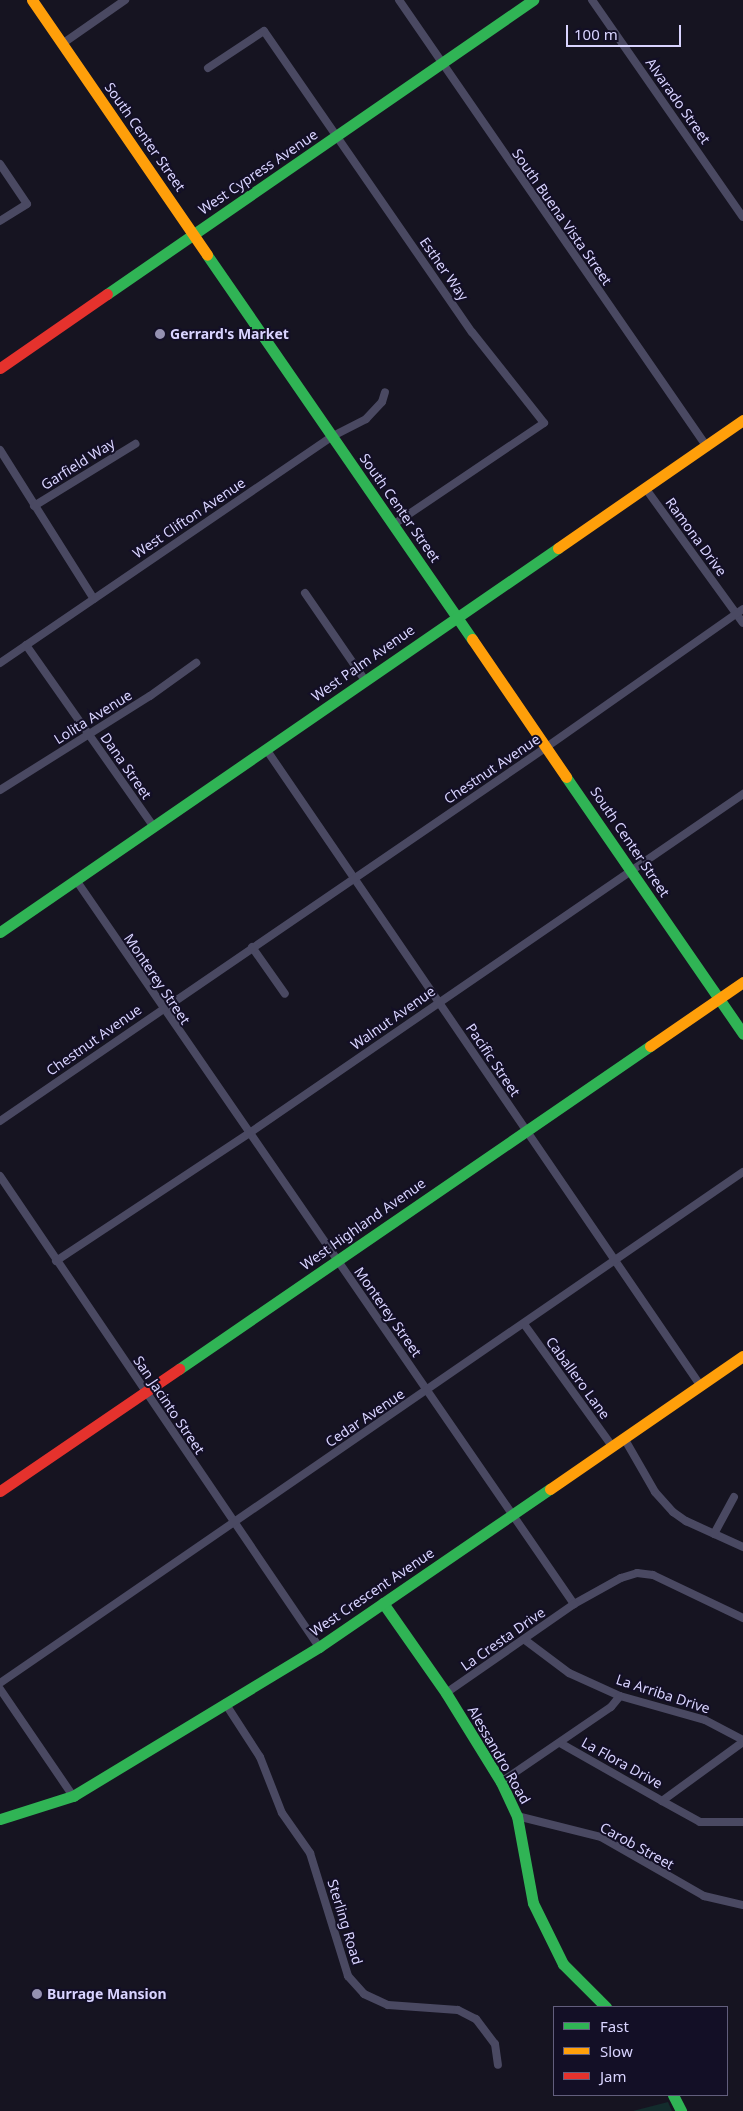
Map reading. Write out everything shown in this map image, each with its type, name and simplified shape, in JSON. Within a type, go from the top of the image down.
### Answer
[{"type":"street","name":"South Center Street","points":[[32,0],[331,436],[548,746],[743,1034]]},
{"type":"street","points":[[62,44],[125,0]]},
{"type":"street","name":"South Buena Vista Street","points":[[399,0],[440,64],[707,447]]},
{"type":"street","name":"West Cypress Avenue","points":[[0,368],[533,0]]},
{"type":"street","name":"Alvarado Street","points":[[592,0],[743,217]]},
{"type":"street","name":"Esther Way","points":[[208,68],[264,31],[472,332],[544,424],[393,525]]},
{"type":"street","points":[[0,164],[27,204],[0,221]]},
{"type":"street","name":"West Clifton Avenue","points":[[0,663],[331,436],[366,419],[382,402],[385,392]]},
{"type":"street","name":"West Palm Avenue","points":[[0,932],[457,616],[646,490],[743,420]]},
{"type":"street","name":"Garfield Way","points":[[34,506],[135,444]]},
{"type":"street","name":"Garfield Way","points":[[0,450],[94,599]]},
{"type":"street","name":"Ramona Drive","points":[[646,490],[740,611],[743,623]]},
{"type":"street","points":[[305,593],[364,680]]},
{"type":"street","name":"Chestnut Avenue","points":[[0,1121],[252,946],[548,746],[740,611]]},
{"type":"street","name":"Dana Street","points":[[26,645],[154,827]]},
{"type":"street","name":"Lolita Avenue","points":[[0,790],[89,736],[196,663]]},
{"type":"street","name":"Pacific Street","points":[[266,749],[700,1385]]},
{"type":"street","name":"Walnut Avenue","points":[[56,1260],[248,1134],[630,869],[743,794]]},
{"type":"street","name":"Monterey Street","points":[[76,880],[248,1134],[574,1604]]},
{"type":"street","points":[[252,946],[285,994]]},
{"type":"street","name":"West Highland Avenue","points":[[0,1491],[743,982]]},
{"type":"street","name":"Cedar Avenue","points":[[0,1683],[234,1521],[428,1391],[743,1172]]},
{"type":"street","name":"San Jacinto Street","points":[[0,1176],[145,1393],[319,1646]]},
{"type":"street","name":"Caballero Lane","points":[[524,1324],[612,1446]]},
{"type":"street","name":"West Crescent Avenue","points":[[0,1819],[73,1796],[319,1646],[743,1356]]},
{"type":"street","points":[[624,1438],[655,1492],[673,1512],[743,1547]]},
{"type":"street","points":[[714,1534],[734,1496]]},
{"type":"street","points":[[574,1604],[621,1578],[637,1573],[653,1575],[743,1618]]},
{"type":"street","name":"Alessandro Road","points":[[383,1603],[446,1693],[500,1782],[517,1816],[536,1911],[563,1964],[605,2006]]},
{"type":"street","name":"La Cresta Drive","points":[[446,1693],[525,1640],[574,1604]]},
{"type":"street","name":"La Arriba Drive","points":[[525,1640],[569,1673],[620,1696],[705,1720],[743,1741]]},
{"type":"street","points":[[0,1689],[73,1796]]},
{"type":"street","points":[[500,1782],[560,1744],[611,1707],[620,1696]]},
{"type":"street","name":"Sterling Road","points":[[225,1703],[260,1757],[282,1813],[310,1854],[343,1967],[356,1986],[364,1994],[388,2005],[458,2010],[476,2019],[495,2044],[498,2064]]},
{"type":"street","name":"La Flora Drive","points":[[560,1744],[662,1800],[743,1741]]},
{"type":"street","points":[[662,1800],[700,1822],[743,1822]]},
{"type":"street","name":"Carob Street","points":[[517,1816],[601,1837],[704,1896],[743,1905]]},
{"type":"street","points":[[674,2096],[681,2111]]},
{"type":"green space","points":[[668,2102],[672,2111],[633,2111]]},
{"type":"traffic: fast","points":[[107,294],[533,0]]},
{"type":"traffic: fast","points":[[207,255],[472,639]]},
{"type":"traffic: fast","points":[[0,932],[558,548]]},
{"type":"traffic: fast","points":[[566,777],[743,1034]]},
{"type":"traffic: fast","points":[[179,1369],[650,1046]]},
{"type":"traffic: fast","points":[[0,1819],[73,1796],[319,1647],[550,1489]]},
{"type":"traffic: fast","points":[[383,1603],[446,1693],[501,1782],[517,1816],[533,1903],[563,1964],[605,2006]]},
{"type":"traffic: fast","points":[[674,2096],[681,2111]]},
{"type":"traffic: slow","points":[[32,0],[207,255]]},
{"type":"traffic: slow","points":[[558,548],[743,420]]},
{"type":"traffic: slow","points":[[472,639],[566,777]]},
{"type":"traffic: slow","points":[[650,1046],[743,982]]},
{"type":"traffic: slow","points":[[550,1489],[743,1356]]},
{"type":"traffic: jam","points":[[0,368],[107,294]]},
{"type":"traffic: jam","points":[[0,1491],[179,1369]]},
{"type":"place","name":"Gerrard's Market","points":[[160,334]]},
{"type":"place","name":"Burrage Mansion","points":[[37,1994]]}]
